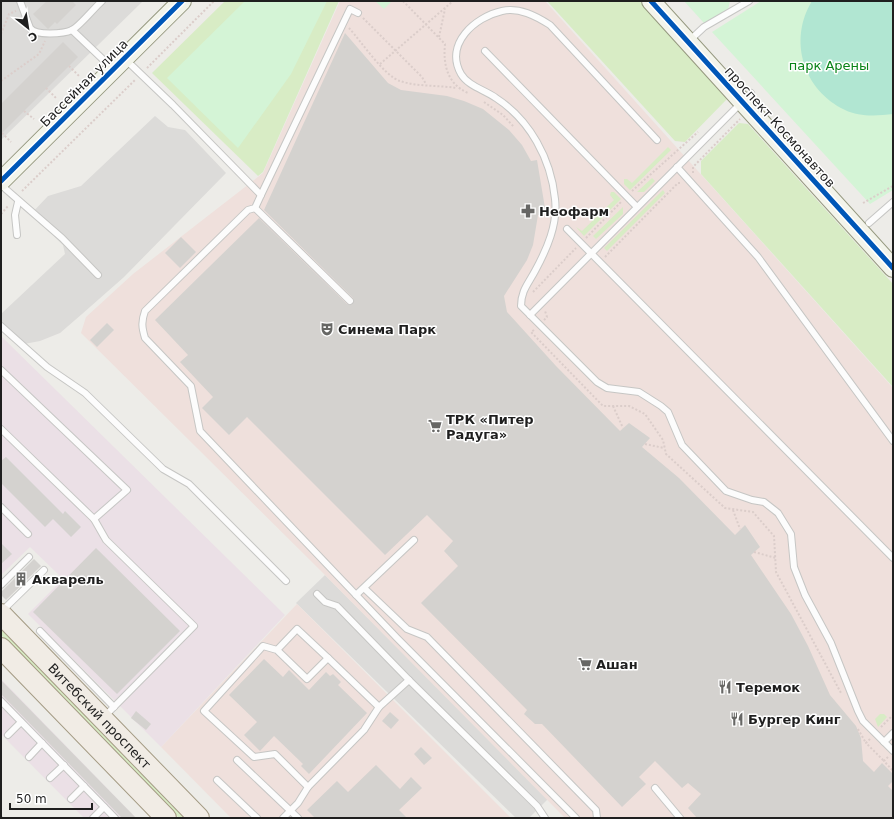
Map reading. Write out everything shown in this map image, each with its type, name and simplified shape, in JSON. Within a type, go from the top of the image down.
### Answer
[{"type":"main road","name":"Витебский проспект","points":[[1,613],[108,713],[199,818]]},
{"type":"main road","name":"Витебский проспект","points":[[1,648],[166,818]]},
{"type":"street","name":"Бассейная улица","points":[[1,181],[182,1]]},
{"type":"street","name":"проспект Космонавтов","points":[[651,1],[692,37]]},
{"type":"street","name":"проспект Космонавтов","points":[[668,1],[692,37],[746,104],[893,268]]},
{"type":"street","name":"проспект Космонавтов","points":[[746,104],[869,223],[893,249]]},
{"type":"lane","points":[[20,1],[33,32],[41,34],[72,30],[102,1]]},
{"type":"lane","points":[[692,37],[745,2]]},
{"type":"lane","points":[[358,13],[350,8],[255,208],[248,210],[145,312],[142,321],[142,329],[146,338],[191,386],[200,431],[356,595],[576,818]]},
{"type":"lane","points":[[657,140],[550,25],[535,16],[519,11],[504,10],[491,13],[463,34],[458,44],[456,56],[462,74],[474,85],[498,99],[520,119],[539,144],[550,170],[556,199],[555,217],[550,240],[521,296],[521,306],[597,382],[607,388],[638,392],[668,412],[682,445],[726,491],[752,500],[764,502],[778,513],[791,534],[794,567],[805,595],[831,643],[858,711],[863,721],[884,742],[891,754]]},
{"type":"lane","points":[[72,30],[119,64],[141,74],[261,195]]},
{"type":"lane","points":[[485,51],[637,207]]},
{"type":"lane","points":[[530,315],[677,166],[746,104]]},
{"type":"lane","points":[[677,166],[758,257],[893,442]]},
{"type":"lane","points":[[1,186],[62,238],[98,275]]},
{"type":"lane","points":[[16,200],[15,215],[17,235]]},
{"type":"lane","points":[[869,223],[893,202]]},
{"type":"lane","points":[[255,208],[350,301]]},
{"type":"lane","points":[[567,229],[893,558]]},
{"type":"lane","points":[[1,326],[46,367],[85,393],[163,469],[189,484],[286,581]]},
{"type":"lane","points":[[1,370],[126,490],[94,518]]},
{"type":"lane","points":[[1,429],[94,518],[106,540],[194,626],[108,713],[40,631]]},
{"type":"lane","points":[[1,439],[6,434]]},
{"type":"lane","points":[[1,507],[28,534]]},
{"type":"lane","points":[[356,595],[414,540]]},
{"type":"lane","points":[[1,585],[29,556]]},
{"type":"lane","points":[[1,613],[44,570]]},
{"type":"lane","points":[[364,588],[406,629],[427,636],[596,810],[597,818]]},
{"type":"lane","points":[[317,594],[326,602],[337,606],[409,680],[537,806],[545,818]]},
{"type":"lane","points":[[277,650],[298,629],[379,707]]},
{"type":"lane","points":[[308,787],[275,754],[254,757],[204,711],[263,646],[277,650],[308,679],[328,658]]},
{"type":"lane","points":[[283,818],[308,787],[364,730],[379,707],[409,680]]},
{"type":"lane","points":[[1,701],[115,818]]},
{"type":"lane","points":[[8,735],[21,722]]},
{"type":"lane","points":[[884,742],[893,733]]},
{"type":"lane","points":[[29,757],[42,743]]},
{"type":"lane","points":[[237,760],[298,818]]},
{"type":"lane","points":[[50,778],[64,765]]},
{"type":"lane","points":[[217,780],[257,818]]},
{"type":"lane","points":[[71,799],[84,786]]},
{"type":"lane","points":[[655,788],[680,818]]},
{"type":"lane","points":[[93,818],[104,807]]},
{"type":"path","points":[[1,214],[214,1]]},
{"type":"path","points":[[403,1],[439,37],[446,8]]},
{"type":"path","points":[[380,64],[453,1]]},
{"type":"path","points":[[1,34],[9,14],[23,8]]},
{"type":"path","points":[[358,13],[426,84]]},
{"type":"path","points":[[344,22],[392,77],[399,81],[414,85],[426,84],[457,88]]},
{"type":"path","points":[[1,82],[39,54],[48,33]]},
{"type":"path","points":[[69,66],[79,76]]},
{"type":"path","points":[[46,88],[56,98]]},
{"type":"path","points":[[604,258],[678,183],[684,185],[693,175],[693,167],[746,104]]},
{"type":"path","points":[[24,111],[34,120]]},
{"type":"path","points":[[632,191],[700,131]]},
{"type":"path","points":[[2,133],[11,142]]},
{"type":"path","points":[[863,203],[893,186]]},
{"type":"path","points":[[585,239],[622,200]]},
{"type":"path","points":[[528,297],[578,246]]},
{"type":"path","points":[[545,309],[544,314],[547,317],[531,332],[603,406],[629,406],[645,414],[663,440],[666,454],[725,508],[753,512],[774,536],[776,572],[844,699]]},
{"type":"path","points":[[613,406],[623,428]]},
{"type":"path","points":[[645,444],[664,448]]},
{"type":"path","points":[[733,510],[740,530]]},
{"type":"path","points":[[754,552],[776,558]]},
{"type":"path","points":[[879,730],[893,716]]},
{"type":"path","points":[[857,726],[866,743],[893,771]]},
{"type":"path","points":[[866,743],[871,738]]},
{"type":"path","points":[[884,761],[891,754]]},
{"type":"shaded area","points":[[1,1],[143,1],[1,140]]},
{"type":"shaded area","points":[[340,1],[545,1],[893,388],[893,818],[565,818],[320,570],[81,333],[86,317],[133,274],[263,173]]},
{"type":"shaded area","points":[[155,116],[168,127],[185,130],[226,173],[124,277],[60,333],[40,341],[24,344],[2,324],[1,314],[65,254],[63,245],[31,214],[48,196],[81,186]]},
{"type":"shaded area","points":[[1,336],[285,615],[161,747],[28,614],[63,579],[30,547],[1,575]]},
{"type":"shaded area","points":[[325,575],[548,799],[529,818],[516,818],[296,603]]},
{"type":"shaded area","points":[[297,604],[511,818],[231,818],[161,747]]},
{"type":"shaded area","points":[[1,679],[136,818],[84,818],[1,734]]},
{"type":"green space","points":[[225,1],[339,1],[263,172],[258,176],[152,73]]},
{"type":"green space","points":[[245,1],[327,1],[291,74],[238,148],[167,78]]},
{"type":"green space","points":[[375,1],[392,1],[384,9]]},
{"type":"green space","points":[[547,1],[640,1],[728,98],[685,142],[675,141]]},
{"type":"green space","points":[[684,1],[730,1],[728,10],[704,23]]},
{"type":"green space","name":"парк Арены","points":[[761,1],[893,1],[893,190],[870,204],[712,32]]},
{"type":"green space","points":[[812,1],[893,1],[893,114],[856,114],[845,110],[831,101],[819,90],[810,77],[804,63],[801,47],[801,32],[805,16]]},
{"type":"green space","points":[[739,123],[748,124],[893,284],[893,387],[701,174],[701,161]]},
{"type":"green space","points":[[668,147],[671,150],[630,190],[624,184],[624,179],[627,179],[632,183]]},
{"type":"green space","points":[[652,178],[655,181],[644,192],[637,192]]},
{"type":"green space","points":[[663,190],[665,193],[607,251],[604,248]]},
{"type":"green space","points":[[611,192],[614,192],[621,199],[584,236],[576,227],[582,231],[614,200],[610,195]]},
{"type":"green space","points":[[623,207],[623,214],[596,239],[593,236]]},
{"type":"green space","points":[[1,627],[187,818],[179,818],[1,635]]},
{"type":"green space","points":[[880,714],[884,714],[887,717],[878,727],[875,719]]},
{"type":"building","points":[[47,1],[72,1],[76,5],[57,24],[55,22],[48,29],[33,14]]},
{"type":"building","name":"ТРК «Питер Радуга»","points":[[345,33],[388,83],[401,90],[447,96],[483,109],[509,130],[522,145],[531,161],[537,160],[546,214],[538,215],[533,245],[527,260],[504,296],[507,312],[556,366],[620,431],[629,423],[650,438],[642,447],[679,478],[735,535],[745,525],[760,547],[751,555],[791,614],[808,646],[830,695],[856,726],[861,738],[863,761],[874,772],[882,763],[893,774],[893,781],[888,786],[893,791],[893,818],[697,818],[688,808],[701,794],[688,783],[682,788],[655,761],[639,777],[646,784],[622,807],[542,724],[535,724],[524,714],[527,710],[421,603],[458,566],[444,551],[453,541],[427,515],[385,555],[247,417],[229,435],[202,408],[213,397],[180,362],[188,355],[155,320],[259,218],[347,304],[351,305],[354,302],[353,298],[264,210]]},
{"type":"building","points":[[63,42],[78,57],[1,134],[1,104]]},
{"type":"building","points":[[181,237],[196,252],[180,268],[165,253]]},
{"type":"building","points":[[107,323],[114,330],[97,347],[90,340]]},
{"type":"building","points":[[6,457],[63,514],[65,511],[81,527],[71,537],[53,519],[45,527],[1,483],[1,461]]},
{"type":"building","points":[[1,543],[12,554],[1,564]]},
{"type":"building","points":[[96,548],[180,631],[117,694],[33,612]]},
{"type":"building","name":"Акварель","points":[[34,559],[41,566],[6,600],[1,595],[1,592]]},
{"type":"building","points":[[264,659],[283,677],[289,670],[309,690],[326,672],[330,676],[333,674],[341,682],[338,685],[367,713],[309,774],[301,766],[303,764],[274,736],[260,751],[244,735],[257,722],[229,695]]},
{"type":"building","points":[[1,680],[136,818],[122,818],[1,694]]},
{"type":"building","points":[[136,711],[151,724],[146,730],[131,718]]},
{"type":"building","points":[[390,712],[399,720],[391,729],[382,721]]},
{"type":"building","points":[[421,747],[432,758],[424,765],[414,754]]},
{"type":"building","points":[[376,765],[400,789],[411,777],[422,788],[399,810],[407,818],[315,818],[307,810],[337,781],[348,792]]},
{"type":"cycle path","points":[[1,181],[182,1]]},
{"type":"cycle path","points":[[651,1],[893,268]]},
{"type":"place","name":"Неофарм","points":[[528,211]]},
{"type":"place","name":"Синема Парк","points":[[327,329]]},
{"type":"place","name":"ТРК «Питер Радуга»","points":[[435,426]]},
{"type":"place","name":"Акварель","points":[[21,579]]},
{"type":"place","name":"Ашан","points":[[585,664]]},
{"type":"place","name":"Теремок","points":[[725,687]]},
{"type":"place","name":"Бургер Кинг","points":[[737,719]]}]
